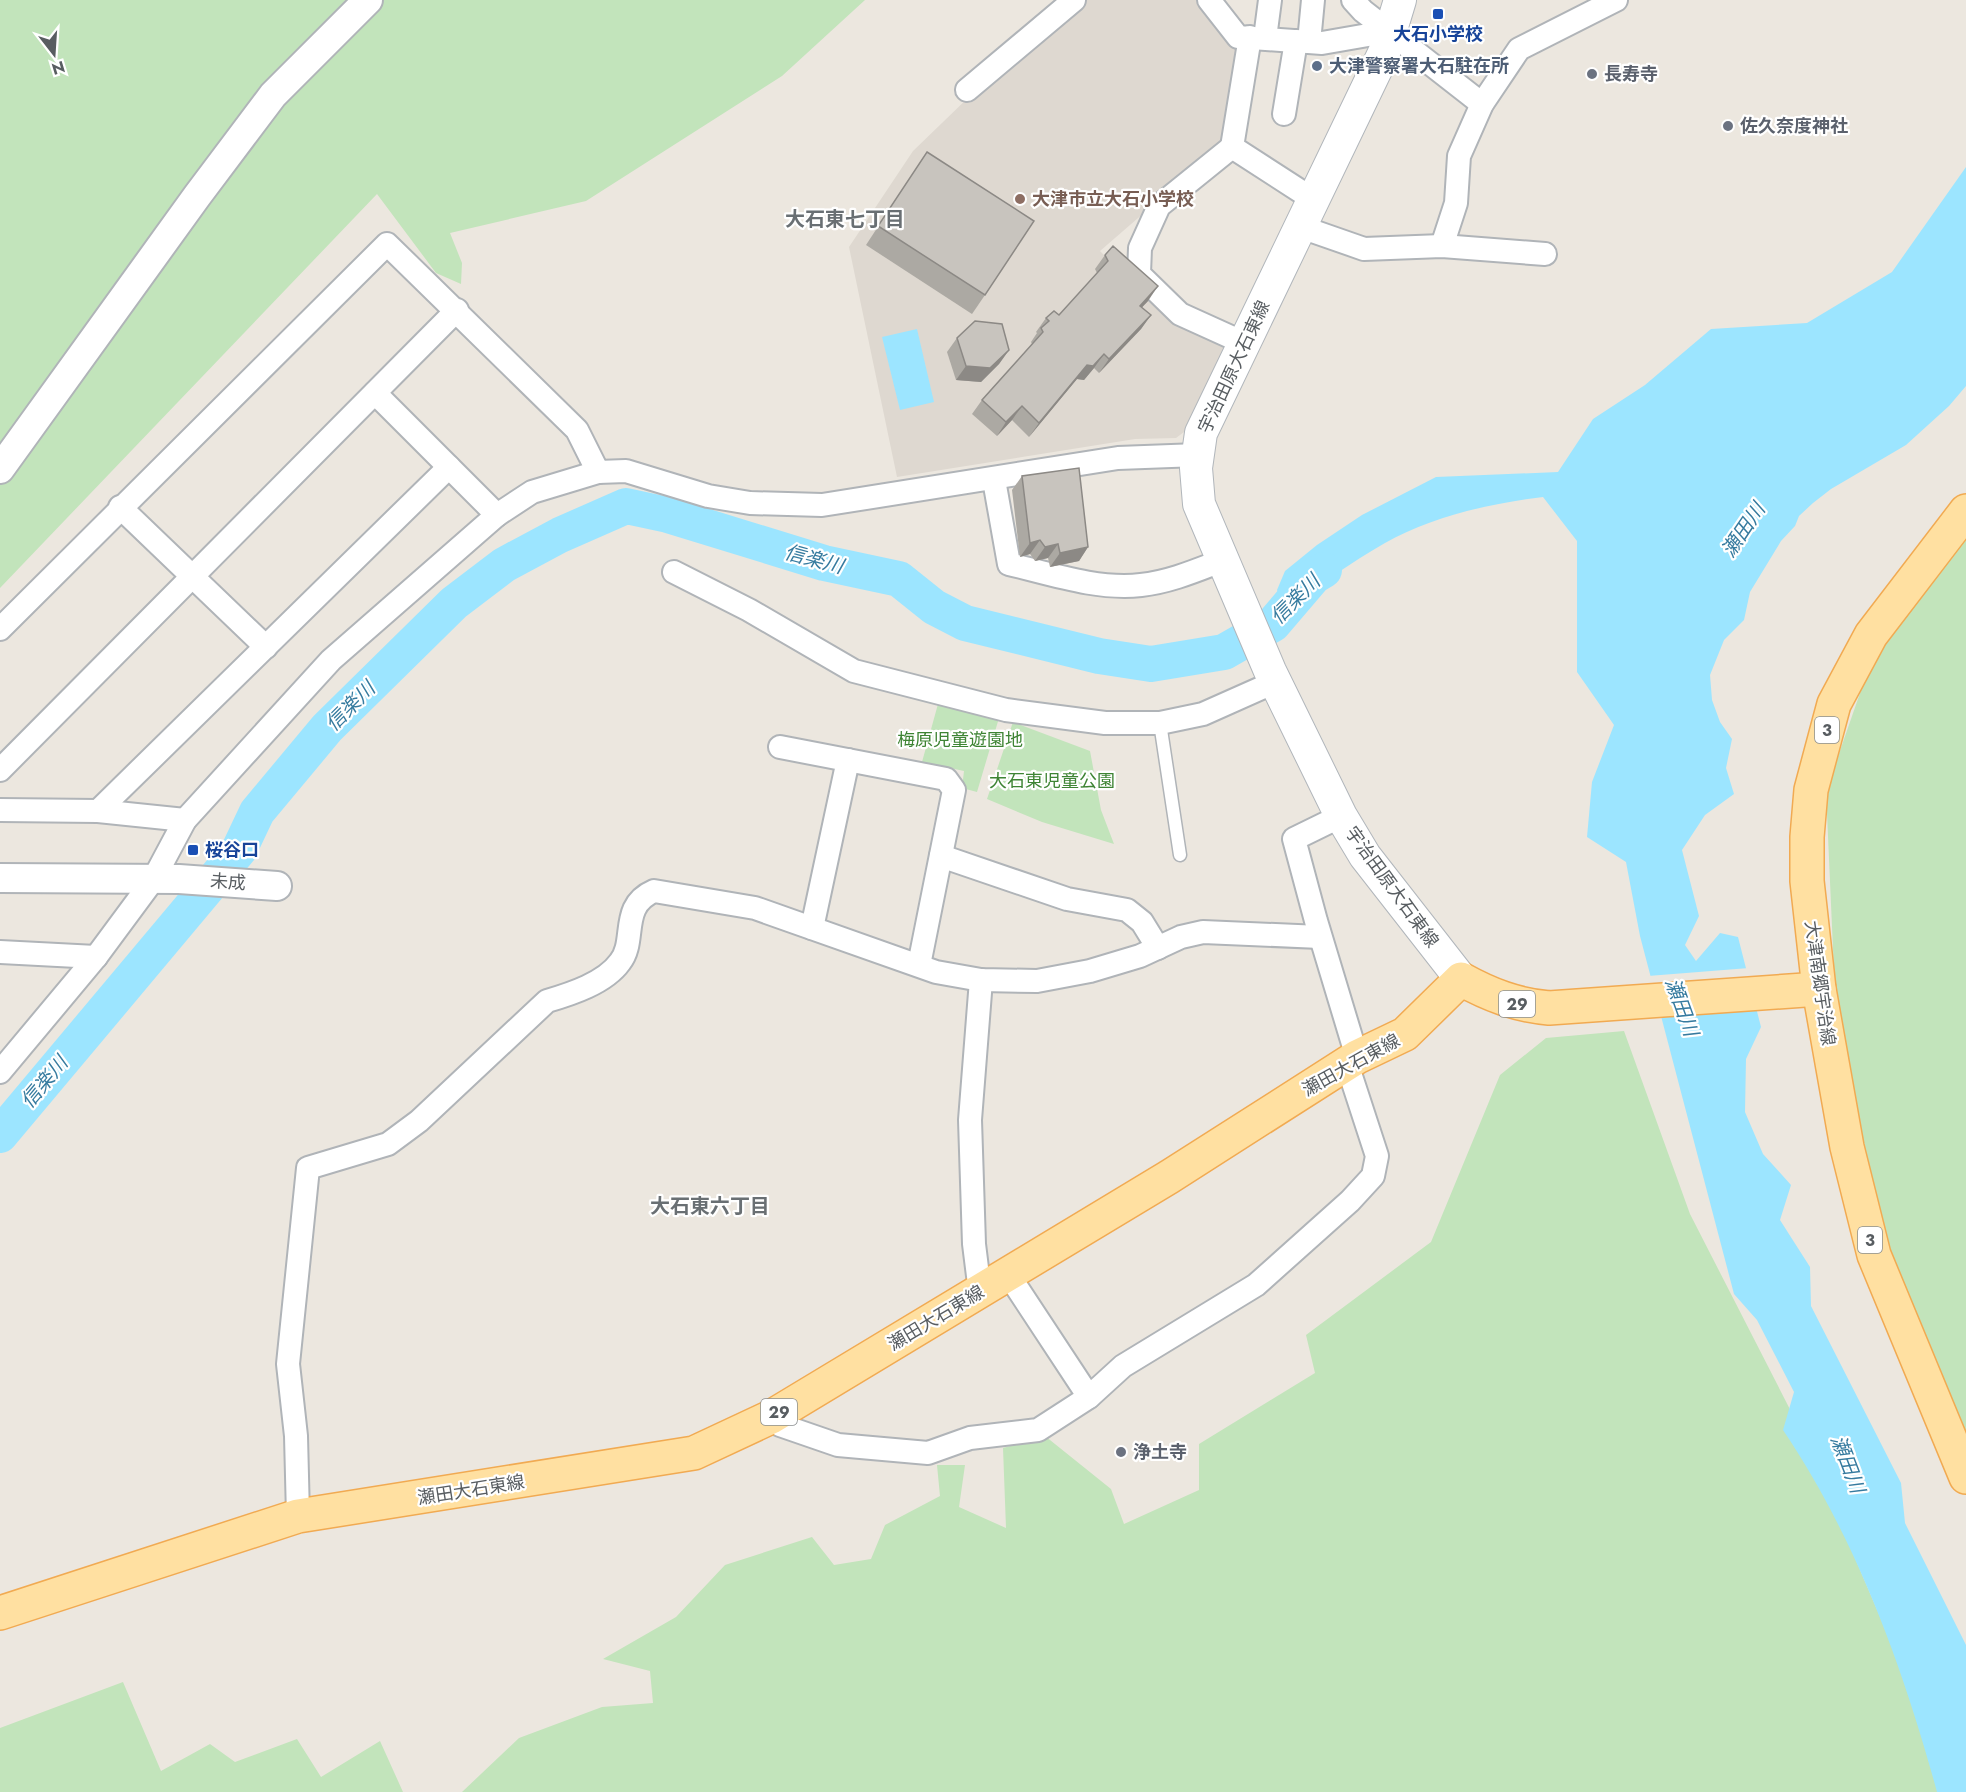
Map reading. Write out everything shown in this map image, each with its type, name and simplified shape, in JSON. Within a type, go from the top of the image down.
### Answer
[{"type":"main road","name":"宇治田原大石東線","points":[[1400,0],[1384,53],[1201,433],[1198,455],[1199,504],[1273,677],[1341,816],[1365,856],[1461,979]]},
{"type":"main road","name":"大津南郷宇治線","points":[[1966,511],[1871,635],[1834,704],[1811,790],[1807,837],[1811,989],[1847,1147],[1874,1255],[1966,1477]]},
{"type":"main road","name":"29","points":[[1461,979],[1486,993],[1520,1006],[1549,1008],[1811,989]]},
{"type":"main road","name":"瀬田大石東線","points":[[0,1613],[298,1516],[694,1453],[771,1417],[980,1292],[1352,1060],[1405,1034],[1461,979]]},
{"type":"street","points":[[0,469],[197,196],[273,95],[368,0]]},
{"type":"street","points":[[967,90],[1074,0]]},
{"type":"street","points":[[1209,0],[1238,37],[1322,43],[1391,31]]},
{"type":"street","points":[[1244,343],[1180,314],[1139,274],[1140,248],[1159,206],[1232,147],[1257,38],[1270,0]]},
{"type":"street","points":[[1284,114],[1313,0]]},
{"type":"street","points":[[1353,0],[1363,11],[1482,104]]},
{"type":"street","points":[[1442,246],[1456,203],[1459,156],[1482,104],[1519,50],[1616,0]]},
{"type":"street","points":[[1232,147],[1307,213],[1364,249],[1442,246],[1545,254]]},
{"type":"street","points":[[0,629],[120,507],[387,244],[457,310],[577,430],[598,472]]},
{"type":"street","points":[[0,770],[457,310]]},
{"type":"street","points":[[375,393],[497,515]]},
{"type":"street","points":[[0,1072],[96,957],[166,880],[185,820],[331,660],[497,515],[532,492],[598,472],[626,471],[708,496],[750,503],[790,506],[840,502],[994,480],[1118,458],[1198,455]]},
{"type":"street","points":[[98,811],[449,467]]},
{"type":"street","points":[[994,480],[1009,564],[1112,585],[1141,585],[1225,569]]},
{"type":"street","points":[[120,507],[266,647]]},
{"type":"street","points":[[674,572],[749,610],[854,670],[1006,710],[1105,723],[1160,723],[1203,714],[1273,677]]},
{"type":"street","points":[[780,747],[946,779],[954,790],[919,965]]},
{"type":"street","points":[[812,928],[848,760]]},
{"type":"street","points":[[0,810],[98,811],[185,820]]},
{"type":"street","points":[[771,1417],[780,1425],[838,1445],[928,1453],[970,1438],[1038,1430],[1089,1397],[1123,1366],[1256,1285],[1350,1201],[1373,1176],[1377,1156],[1294,839],[1341,816]]},
{"type":"street","points":[[941,856],[1067,899],[1127,910],[1142,922],[1158,948]]},
{"type":"street","name":"未成","points":[[0,878],[166,880],[277,886]]},
{"type":"street","points":[[298,1516],[296,1436],[288,1364],[308,1168],[388,1144],[418,1120],[547,1001],[567,996],[602,978],[621,962],[634,910],[641,897],[654,891],[755,908],[919,965],[981,980],[1037,981],[1090,970],[1140,956],[1181,937],[1203,932],[1320,937]]},
{"type":"street","points":[[0,952],[96,957]]},
{"type":"street","points":[[980,1292],[974,1244],[970,1120],[981,980]]},
{"type":"street","points":[[1008,1274],[1089,1397]]},
{"type":"lane","points":[[1160,723],[1180,855]]},
{"type":"shaded area","name":"大津市立大石小学校","points":[[1082,0],[1200,0],[1242,52],[1228,140],[1100,251],[1172,323],[1228,348],[1191,433],[1184,432],[1176,438],[1135,439],[897,477],[849,247],[913,151],[972,94]]},
{"type":"green space","points":[[0,0],[865,0],[782,76],[586,201],[450,233],[462,263],[461,284],[436,273],[377,194],[0,588]]},
{"type":"green space","points":[[1966,535],[1966,1437],[1908,1306],[1868,1192],[1834,972],[1826,791],[1876,647]]},
{"type":"green space","name":"梅原児童遊園地","points":[[938,704],[999,718],[977,792],[962,788],[964,771],[922,762]]},
{"type":"green space","name":"大石東児童公園","points":[[1013,722],[1090,751],[1101,810],[1114,844],[1042,822],[987,799]]},
{"type":"green space","points":[[1624,1031],[1690,1214],[1799,1427],[1937,1750],[1937,1792],[462,1792],[519,1738],[602,1707],[653,1703],[650,1671],[603,1659],[676,1617],[725,1565],[812,1537],[834,1565],[871,1559],[885,1525],[940,1496],[937,1465],[965,1465],[959,1507],[1006,1528],[1003,1448],[1045,1436],[1111,1489],[1124,1524],[1199,1490],[1199,1444],[1315,1373],[1306,1335],[1431,1242],[1500,1075],[1546,1038]]},
{"type":"green space","points":[[123,1682],[161,1771],[210,1744],[235,1762],[297,1739],[321,1777],[380,1741],[403,1792],[0,1792],[0,1728]]},
{"type":"water","name":"瀬田川","points":[[1966,167],[1966,386],[1949,406],[1906,445],[1831,489],[1813,503],[1799,516],[1795,526],[1781,541],[1750,592],[1744,620],[1724,640],[1710,675],[1712,700],[1720,722],[1732,739],[1726,768],[1734,794],[1705,815],[1682,850],[1699,916],[1685,945],[1696,961],[1720,933],[1738,937],[1761,1027],[1746,1059],[1745,1112],[1763,1154],[1791,1185],[1780,1220],[1810,1267],[1811,1306],[1901,1483],[1905,1523],[1966,1645],[1966,1792],[1937,1792],[1909,1698],[1875,1605],[1833,1515],[1783,1430],[1794,1392],[1757,1320],[1734,1294],[1640,936],[1626,862],[1587,837],[1592,782],[1614,725],[1577,672],[1577,541],[1543,497],[1523,500],[1462,512],[1403,534],[1360,558],[1285,608],[1277,590],[1285,571],[1317,545],[1362,515],[1436,477],[1558,472],[1593,419],[1645,385],[1711,329],[1807,323],[1892,272]]},
{"type":"water","points":[[917,329],[934,402],[900,410],[882,337]]},
{"type":"pier","points":[[1749,968],[1752,978],[1650,985],[1648,976]]},
{"type":"building","points":[[927,152],[1034,221],[985,295],[878,226]]},
{"type":"building","points":[[1113,246],[1158,286],[1140,306],[1151,315],[1109,359],[1104,354],[1093,366],[1087,365],[1039,423],[1022,406],[1006,422],[982,400],[1043,332],[1041,328],[1049,321],[1046,318],[1054,311],[1059,315],[1108,261],[1105,255]]},
{"type":"building","points":[[975,321],[1002,324],[1009,350],[990,368],[966,366],[957,338]]},
{"type":"building","points":[[1079,468],[1088,547],[1060,553],[1058,544],[1045,547],[1040,540],[1030,543],[1022,476]]},
{"type":"waterway","name":"信楽川","points":[[0,1135],[239,850],[257,812],[327,728],[454,603],[504,565],[560,535],[626,506],[668,515],[824,563],[899,579],[934,607],[965,623],[1099,656],[1151,664],[1224,652],[1273,624],[1314,576],[1324,570]]},
{"type":"place","name":"大石小学校","points":[[1438,14]]},
{"type":"place","name":"大津警察署大石駐在所","points":[[1317,66]]},
{"type":"place","name":"長寿寺","points":[[1592,74]]},
{"type":"place","name":"佐久奈度神社","points":[[1728,126]]},
{"type":"place","name":"大津市立大石小学校","points":[[1020,199]]},
{"type":"place","name":"桜谷口","points":[[193,850]]},
{"type":"place","name":"浄土寺","points":[[1121,1452]]},
{"type":"district","name":"大石東七丁目","points":[[845,219]]},
{"type":"district","name":"大石東六丁目","points":[[710,1206]]}]
